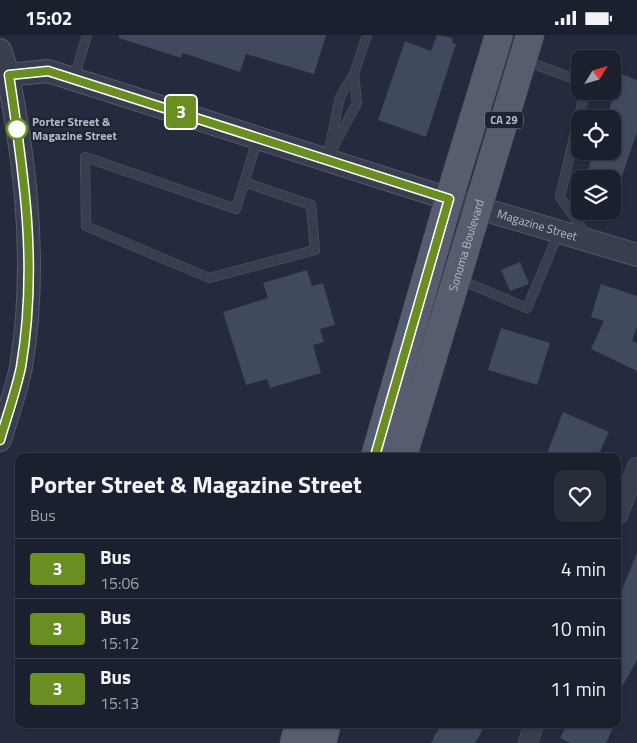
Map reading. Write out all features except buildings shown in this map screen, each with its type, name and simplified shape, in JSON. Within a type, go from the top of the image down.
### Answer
[{"type":"main road","name":"CA 29","points":[[376,453],[449,199],[499,35]]},
{"type":"main road","name":"Sonoma Boulevard","points":[[404,453],[526,47]]},
{"type":"main road","points":[[294,743],[298,728]]},
{"type":"main road","points":[[322,743],[326,728]]},
{"type":"street","points":[[0,50],[9,75],[22,161],[30,234],[27,323],[23,351],[20,369],[0,440]]},
{"type":"street","name":"Magazine Street","points":[[9,75],[48,71],[74,78],[449,199],[478,206],[637,255]]},
{"type":"street","points":[[621,507],[637,467]]},
{"type":"street","points":[[528,743],[533,728]]},
{"type":"lane","points":[[74,78],[88,35]]},
{"type":"lane","points":[[326,159],[340,97],[354,74],[367,35]]},
{"type":"lane","points":[[526,47],[571,75]]},
{"type":"lane","points":[[326,159],[356,103],[354,74]]},
{"type":"lane","points":[[583,100],[560,197],[590,241]]},
{"type":"lane","points":[[244,182],[311,205],[315,250],[209,278],[86,226],[85,157],[236,209],[244,182],[258,137]]},
{"type":"lane","points":[[456,278],[528,308],[559,231]]},
{"type":"bus line","name":"3","points":[[0,440],[20,369],[27,323],[30,234],[22,161],[9,75],[48,71],[449,199],[376,453]]},
{"type":"place","name":"Porter Street & Magazine Street","points":[[17,129]]}]
